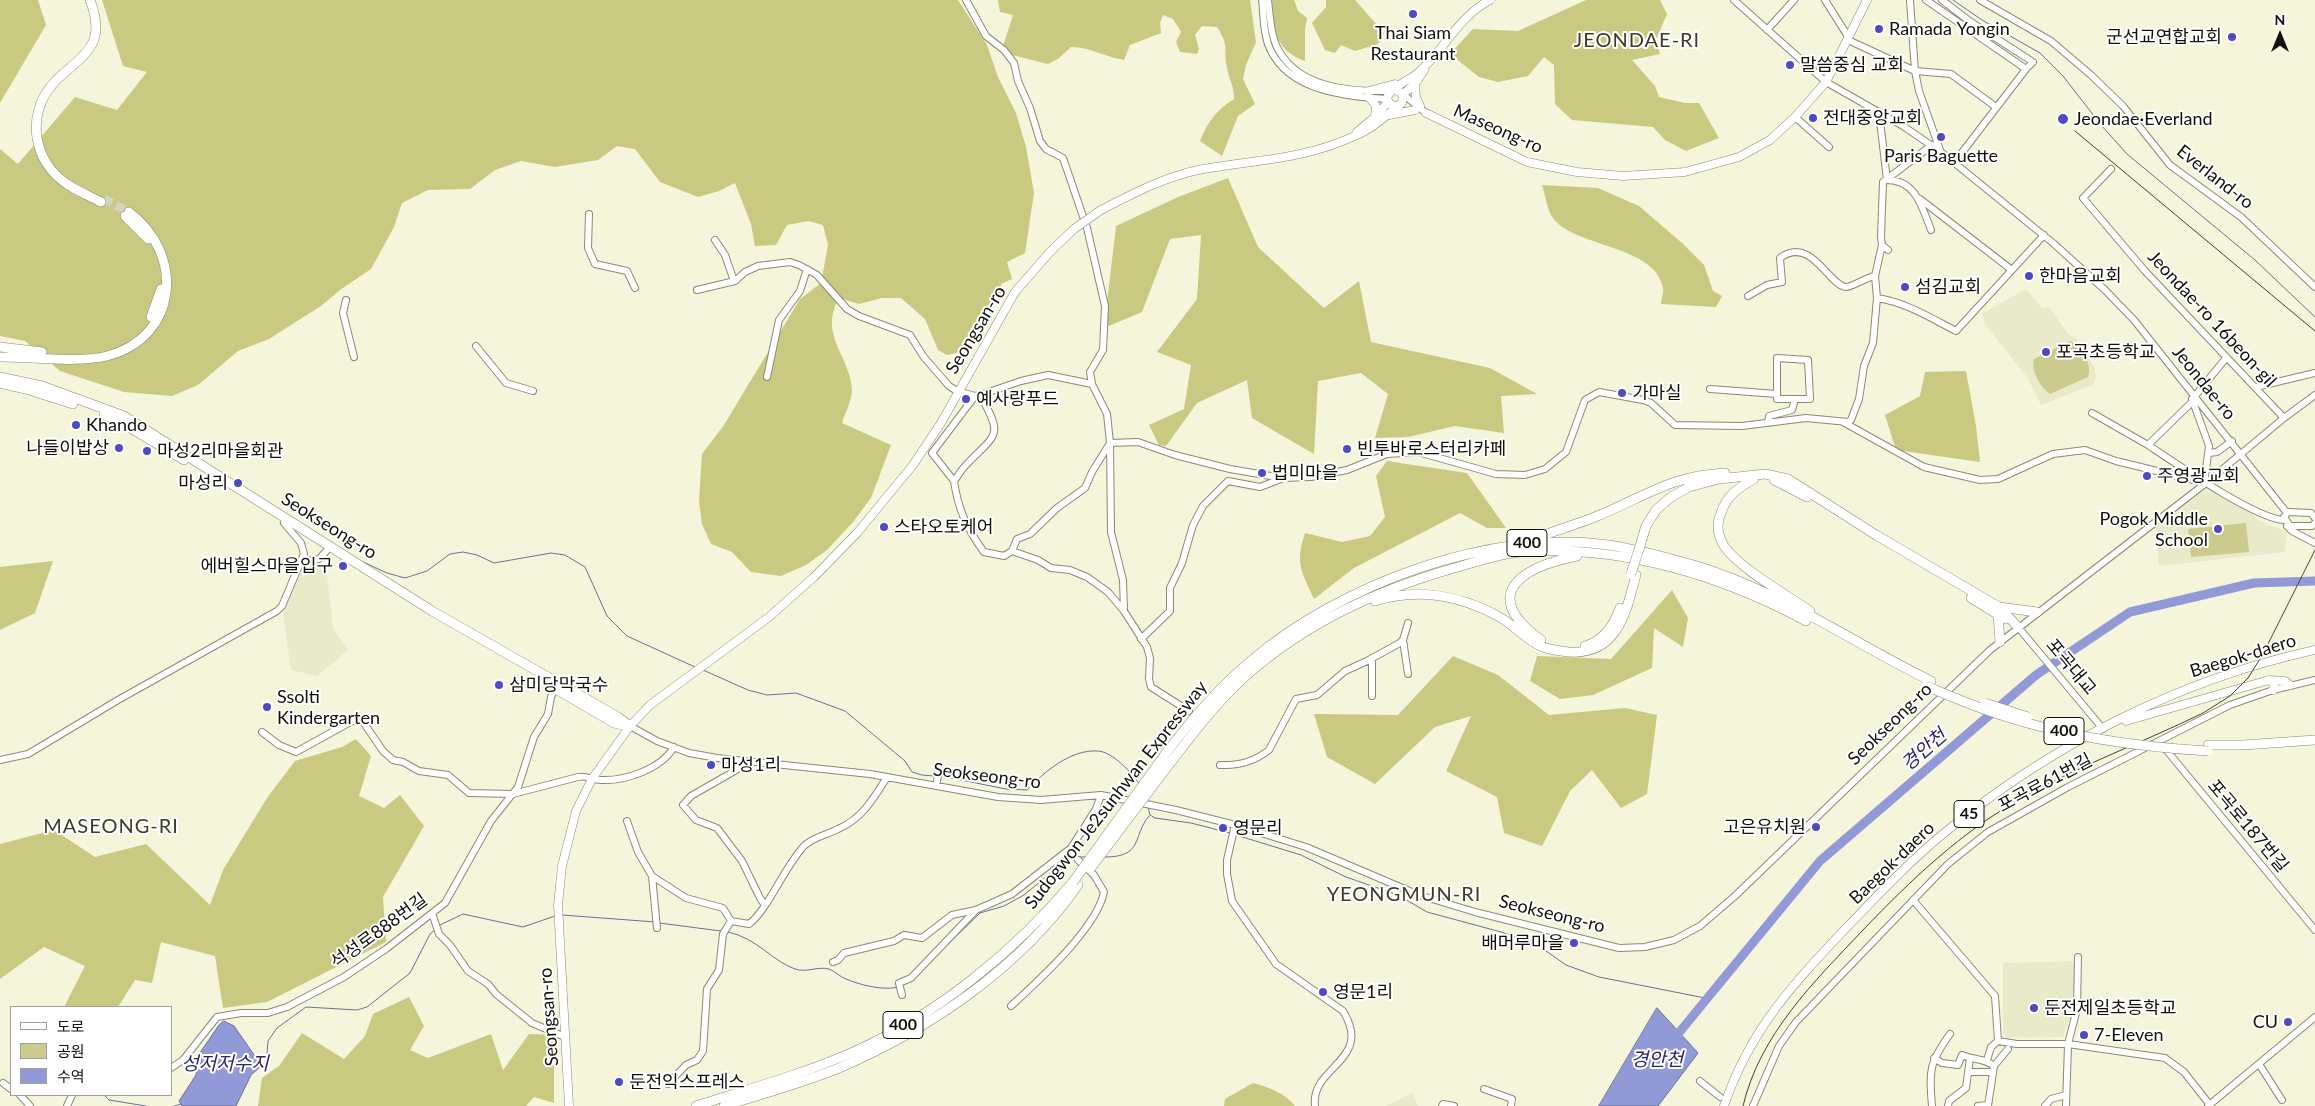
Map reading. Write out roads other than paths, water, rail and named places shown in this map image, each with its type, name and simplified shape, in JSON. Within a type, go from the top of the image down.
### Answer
[{"type":"highway","points":[[90,0],[95,21],[92,43],[84,55],[58,77],[39,102],[35,118],[35,132],[39,148],[50,166],[66,184],[102,200],[71,181],[54,163],[43,146],[39,131],[39,118],[44,103],[60,82],[88,58],[97,45],[101,20],[95,0]]},
{"type":"highway","points":[[0,356],[50,356],[98,352],[119,347],[145,327],[153,314],[161,288],[159,260],[147,237],[127,214]]},
{"type":"highway","points":[[0,347],[50,356]]},
{"type":"highway","points":[[0,373],[22,382]]},
{"type":"highway","name":"Seokseong-ro","points":[[0,377],[42,386],[124,416],[284,522],[557,686],[618,717],[630,726]]},
{"type":"highway","name":"Seokseong-ro","points":[[0,383],[29,390],[117,420],[181,455],[328,548]]},
{"type":"highway","points":[[1520,544],[1595,517],[1663,484],[1688,476],[1740,472],[1765,474],[1788,479],[1998,610],[2020,629]]},
{"type":"highway","points":[[1353,604],[1363,604],[1406,593],[1448,598],[1498,615],[1522,635],[1543,647],[1579,652],[1596,648],[1608,642],[1620,625],[1646,526],[1656,510],[1671,497],[1689,487],[1719,479],[1765,474]]},
{"type":"highway","points":[[1642,546],[1664,509],[1681,496],[1711,486],[1765,477],[1786,485],[1998,610],[2037,612]]},
{"type":"highway","points":[[1754,479],[1737,488],[1725,500],[1719,518],[1718,533],[1725,546],[1738,561],[1862,646]]},
{"type":"highway","name":"Sudogwon Je2sunhwan Expressway","points":[[724,1106],[838,1068],[924,1025],[984,981],[1020,950],[1054,916],[1075,883],[1167,759],[1200,710],[1234,676],[1273,643],[1320,612],[1362,591],[1412,572],[1485,550],[1520,544],[1608,545],[1697,566],[1781,600],[1928,684]]},
{"type":"highway","name":"Sudogwon Je2sunhwan Expressway","points":[[1167,759],[1242,680],[1288,643],[1353,604],[1411,580],[1505,554],[1544,552],[1590,554],[1672,567],[1741,590],[1780,607],[1928,684],[2047,723],[2150,742],[2208,748],[2271,750],[2315,746]]},
{"type":"highway","points":[[1590,554],[1550,562],[1534,568],[1521,577],[1511,591],[1512,607],[1516,618],[1547,644],[1577,648],[1592,644],[1605,635],[1618,614],[1634,574]]},
{"type":"highway","points":[[1998,610],[2000,642]]},
{"type":"highway","name":"Sudogwon Je2sunhwan Expressway","points":[[2208,748],[2315,740]]},
{"type":"highway","name":"Sudogwon Je2sunhwan Expressway","points":[[696,1106],[816,1067],[853,1052],[908,1023],[950,996],[1000,958],[1075,883]]},
{"type":"main road","points":[[1349,138],[1392,103],[1403,101],[1403,95],[1415,84],[1428,64],[1466,18],[1490,0]]},
{"type":"main road","name":"Maseong-ro","points":[[1426,113],[1526,162],[1577,172],[1623,176],[1685,172],[1740,157],[1770,140],[1795,117],[1826,82],[1867,0]]},
{"type":"main road","points":[[1392,90],[1428,64]]},
{"type":"main road","points":[[1375,117],[1376,106],[1369,94],[1394,85],[1419,72]]},
{"type":"main road","points":[[1349,138],[1370,129],[1387,116],[1417,108],[1415,84]]},
{"type":"main road","points":[[1392,90],[1403,95]]},
{"type":"main road","points":[[1387,116],[1392,103],[1392,90]]},
{"type":"main road","name":"Seongsan-ro","points":[[630,726],[650,705],[710,662],[782,606],[814,577],[857,533],[913,465],[941,423],[957,391],[1015,292],[1050,252],[1074,229],[1101,210],[1150,185],[1202,169],[1300,156],[1349,138]]},
{"type":"main road","name":"Baegok-daero","points":[[1724,1106],[1749,1048],[1794,982],[1897,876],[1943,834],[2002,789],[2055,755],[2149,705],[2202,683],[2258,665],[2315,650]]},
{"type":"main road","points":[[2103,729],[2146,714],[2269,680],[2285,682],[2290,685]]},
{"type":"main road","points":[[2269,680],[2274,684],[2273,690]]},
{"type":"main road","points":[[592,779],[630,726]]},
{"type":"main road","name":"Seongsan-ro","points":[[569,1106],[558,909],[562,866],[576,811],[592,779]]},
{"type":"street","points":[[966,0],[986,36],[1004,50],[1014,63],[1018,81],[1030,108],[1040,141],[1046,149],[1063,158],[1085,221],[1105,306],[1103,350],[1090,372],[1092,384],[1107,414],[1110,443],[1111,532],[1122,580],[1124,611]]},
{"type":"street","points":[[1262,0],[1270,48],[1277,62],[1285,70],[1314,88],[1337,94],[1369,94],[1392,90]]},
{"type":"street","points":[[1268,0],[1275,43],[1281,56],[1291,67],[1318,84],[1369,94],[1392,103],[1417,108]]},
{"type":"street","name":"Jeondae-ro","points":[[1734,0],[1826,82],[1879,112],[1941,152],[2044,235],[2125,310],[2182,380],[2194,399],[2232,441],[2286,519]]},
{"type":"street","points":[[1767,30],[1794,0]]},
{"type":"street","points":[[1825,0],[1848,39],[1915,71],[1951,74],[1996,107]]},
{"type":"street","points":[[1910,0],[1915,71],[1923,104],[1941,152]]},
{"type":"street","points":[[1926,0],[2026,69]]},
{"type":"street","points":[[1942,0],[1968,20],[2034,62],[2010,88],[1954,163]]},
{"type":"street","name":"Everland-ro","points":[[1980,0],[2051,41],[2079,64],[2123,106],[2170,165],[2241,217],[2315,287]]},
{"type":"street","points":[[1403,95],[1417,108],[1426,113]]},
{"type":"street","points":[[1879,112],[1886,180]]},
{"type":"street","points":[[1795,117],[1829,148]]},
{"type":"street","points":[[1110,443],[1138,442],[1175,455],[1230,469],[1282,478],[1311,477],[1347,470],[1387,454],[1418,452],[1496,474],[1525,475],[1545,469],[1566,452],[1585,400],[1599,392],[1643,400],[1651,404],[1675,425],[1735,426],[1806,418],[1843,422],[1851,420],[1860,399],[1861,377],[1873,343],[1876,298],[1875,276],[1882,245],[1881,193],[1883,182],[1932,145]]},
{"type":"street","name":"Jeondae-ro 16beon-gil","points":[[2111,168],[2083,198],[2145,271],[2284,418]]},
{"type":"street","points":[[1886,180],[1897,180],[1907,185],[1917,196],[2012,270]]},
{"type":"street","points":[[1917,196],[1931,230]]},
{"type":"street","points":[[588,214],[588,248],[595,264],[627,271],[635,288]]},
{"type":"street","points":[[1876,298],[1888,300],[1914,310],[1956,331],[2044,235]]},
{"type":"street","points":[[715,240],[725,255],[734,281]]},
{"type":"street","points":[[1882,245],[1888,250]]},
{"type":"street","points":[[1748,296],[1767,285],[1782,282],[1779,263],[1780,258],[1784,256],[1806,254],[1828,271],[1838,284],[1846,287],[1865,278],[1875,276]]},
{"type":"street","points":[[697,290],[734,281],[745,272],[772,263],[790,262],[807,269],[817,276],[847,309],[859,316],[910,335],[923,356],[949,386],[957,391],[978,396],[991,416],[994,436],[991,442],[965,466],[954,481]]},
{"type":"street","points":[[767,377],[779,320],[800,291],[807,269]]},
{"type":"street","points":[[346,300],[343,313],[354,357]]},
{"type":"street","points":[[476,346],[506,383],[533,391]]},
{"type":"street","points":[[1777,358],[1808,360],[1810,399],[1795,399],[1777,400],[1777,358]]},
{"type":"street","points":[[2148,445],[2194,399],[2226,358]]},
{"type":"street","points":[[2256,387],[2315,373]]},
{"type":"street","points":[[1092,384],[1048,376],[1020,381],[978,396],[932,453],[954,481],[961,514],[968,530],[984,552],[1004,556],[1012,551],[1018,539],[1030,534],[1057,508],[1086,488],[1092,472],[1110,443]]},
{"type":"street","points":[[1710,389],[1777,394]]},
{"type":"street","points":[[2242,454],[2284,418],[2315,395]]},
{"type":"street","points":[[1768,423],[1769,416],[1792,410],[1795,399]]},
{"type":"street","points":[[2194,399],[2209,446],[2206,483]]},
{"type":"street","points":[[2092,414],[2148,445],[2206,483],[2274,519],[2286,519],[2297,512],[2315,508]]},
{"type":"street","points":[[1843,422],[1924,467],[1980,480],[1998,479],[2053,454],[2085,450],[2116,461],[2206,483]]},
{"type":"street","points":[[2209,453],[2216,452],[2232,441]]},
{"type":"street","name":"Seokseong-ro","points":[[630,726],[689,753],[742,762],[812,766],[998,797],[1041,800],[1101,795],[1138,802],[1306,846],[1419,895],[1475,912],[1619,948],[1645,947],[1674,940],[1700,926],[1736,896],[2000,642],[2020,629],[2037,612],[2242,454]]},
{"type":"street","points":[[1141,639],[1170,611],[1168,602],[1170,588],[1202,506],[1228,481],[1260,486],[1282,478]]},
{"type":"street","points":[[2297,512],[2311,513],[2315,518]]},
{"type":"street","points":[[2286,519],[2293,527],[2313,525],[2315,534]]},
{"type":"street","points":[[2286,519],[2292,531],[2315,543]]},
{"type":"street","points":[[0,760],[28,754],[118,700],[277,611],[282,606],[297,568],[302,562],[303,547],[284,522]]},
{"type":"street","points":[[302,562],[319,558],[328,548]]},
{"type":"street","points":[[1012,551],[1038,560],[1051,568],[1070,570],[1087,577],[1108,592],[1124,611],[1150,658],[1149,679],[1152,687],[1189,711]]},
{"type":"street","points":[[1408,623],[1403,640],[1408,674]]},
{"type":"street","name":"포곡대교","points":[[2020,629],[2103,729]]},
{"type":"street","points":[[1220,765],[1237,766],[1264,754],[1269,750],[1291,704],[1296,699],[1317,695],[1345,670],[1372,658],[1403,640]]},
{"type":"street","points":[[1372,658],[1372,696]]},
{"type":"street","name":"포곡로61번길","points":[[1753,1106],[1779,1046],[1796,1022],[1948,864],[1988,832],[2068,786],[2230,706],[2273,690],[2315,680]]},
{"type":"street","name":"석성로888번길","points":[[172,1067],[183,1060],[217,1017],[242,1013],[268,1013],[287,1007],[344,977],[386,949],[432,913],[449,897],[455,881],[474,855],[491,821],[514,793],[534,737],[548,714],[551,697],[557,686]]},
{"type":"street","points":[[262,732],[279,745],[296,752],[354,720],[361,719],[383,751],[394,760],[403,762],[419,771],[448,775],[469,793],[514,793],[578,776],[592,779],[608,779],[636,774],[657,764],[669,755],[674,747]]},
{"type":"street","name":"포곡로187번길","points":[[2159,741],[2315,930]]},
{"type":"street","points":[[742,762],[738,769],[691,796],[684,805],[696,820],[717,828],[742,861],[764,904]]},
{"type":"street","points":[[936,786],[940,766]]},
{"type":"street","points":[[729,924],[749,924],[754,920],[790,863],[806,844],[857,818],[869,805],[887,777]]},
{"type":"street","points":[[832,962],[838,960],[844,953],[894,941],[904,935],[922,938],[952,915],[976,910],[1012,894],[1071,848],[1096,809],[1101,795]]},
{"type":"street","points":[[627,821],[638,852],[652,876],[656,924]]},
{"type":"street","points":[[1235,827],[1227,860],[1229,890],[1232,901],[1276,964],[1343,1011],[1350,1023],[1353,1036],[1349,1050],[1322,1082],[1314,1100],[1315,1106]]},
{"type":"street","points":[[1011,1006],[1062,957],[1101,906],[1104,892],[1094,875],[1078,860]]},
{"type":"street","points":[[652,876],[686,898],[723,908],[729,924]]},
{"type":"street","points":[[1913,900],[1995,996],[1998,1041]]},
{"type":"street","points":[[901,990],[899,983],[910,978],[976,910]]},
{"type":"street","points":[[432,913],[438,932],[450,945],[468,972],[488,984],[496,994],[532,1023],[565,1037]]},
{"type":"street","points":[[668,1084],[686,1066],[697,1060],[703,1051],[707,989],[719,970],[723,934],[729,924]]},
{"type":"street","points":[[2066,1106],[2068,1044],[2076,1009],[2078,957]]},
{"type":"street","points":[[1987,1060],[1991,1047],[1998,1041],[2030,1044],[2068,1044],[2165,1058],[2184,1072],[2209,1105],[2315,1017]]},
{"type":"street","points":[[1932,1106],[1930,1075],[1934,1058],[1950,1034]]},
{"type":"street","points":[[1978,1106],[1988,1106],[1993,1069],[2008,1049]]},
{"type":"street","points":[[1934,1058],[1942,1063],[1958,1065],[1962,1055],[1987,1060],[1993,1069]]},
{"type":"street","points":[[1948,1106],[1949,1101],[1966,1088],[1970,1058]]},
{"type":"street","points":[[2259,1064],[2282,1100]]},
{"type":"street","points":[[1969,1072],[1993,1069]]},
{"type":"street","points":[[1700,1081],[1720,1097]]},
{"type":"street","points":[[3,1083],[10,1088]]},
{"type":"street","points":[[1484,1089],[1512,1098],[1511,1106]]},
{"type":"street","points":[[2045,1106],[2051,1099],[2066,1095]]},
{"type":"street","points":[[21,1096],[30,1106]]},
{"type":"street","points":[[1442,1106],[1443,1104],[1454,1106]]},
{"type":"water","name":"경안천","points":[[1657,1008],[1698,1053],[1658,1106],[1599,1106]]},
{"type":"water","name":"성저저수지","points":[[224,1021],[234,1026],[259,1062],[260,1067],[251,1075],[236,1106],[182,1106],[179,1101],[196,1075],[197,1057],[219,1025]]},
{"type":"waterway","points":[[1953,0],[1982,20],[2040,53],[2063,76],[2101,125],[2127,154],[2255,260],[2315,317]]},
{"type":"waterway","points":[[361,561],[387,573],[405,578],[427,571],[450,554],[463,552],[477,555],[494,563],[551,553],[565,555],[585,567],[607,616],[627,636],[695,667]]},
{"type":"waterway","name":"경안천","points":[[1673,1040],[1820,861],[2036,675],[2130,612],[2254,583],[2315,581]]},
{"type":"waterway","points":[[703,670],[748,690],[767,695],[796,693],[845,711],[905,761],[912,772],[934,776]]},
{"type":"waterway","points":[[941,776],[1006,789],[1027,790],[1041,776],[1068,758],[1088,751],[1098,751],[1104,752],[1116,759],[1140,785]]},
{"type":"waterway","points":[[1148,807],[1150,815],[1155,818],[1191,823],[1230,833]]},
{"type":"waterway","points":[[1105,857],[1117,856],[1132,849],[1149,816]]},
{"type":"waterway","points":[[1236,835],[1301,855],[1346,877],[1398,895],[1427,912],[1501,932],[1536,944],[1566,965],[1599,977],[1705,998]]},
{"type":"waterway","points":[[944,948],[980,913],[1004,906],[1024,895],[1070,857],[1086,857]]},
{"type":"waterway","points":[[438,926],[463,914],[523,927],[555,916]]},
{"type":"waterway","points":[[562,915],[655,922]]},
{"type":"waterway","points":[[659,923],[721,931]]},
{"type":"waterway","points":[[259,1067],[266,1066],[268,1041],[277,1028],[306,1007],[357,1010],[367,1007],[410,973],[430,934],[436,929]]},
{"type":"waterway","points":[[728,932],[747,939],[779,961],[795,969],[829,969],[844,978],[865,985],[879,988],[898,987]]},
{"type":"waterway","points":[[902,986],[909,982]]},
{"type":"waterway","points":[[105,1096],[109,1100],[146,1106]]},
{"type":"waterway","points":[[174,1106],[181,1104]]},
{"type":"tunnel","points":[[104,199],[129,212]]},
{"type":"tram line","points":[[2075,131],[2315,331]]},
{"type":"tram line","points":[[1743,1106],[1751,1080],[1762,1055],[1791,1011],[1826,969],[1863,930],[1918,875],[1938,858],[1978,826],[2022,798],[2089,764],[2181,724],[2230,696],[2248,678],[2263,654],[2315,550]]},
{"type":"place","name":"Thai Siam Restaurant","points":[[1413,14]]},
{"type":"place","name":"Ramada Yongin","points":[[1879,29]]},
{"type":"place","name":"군선교연합교회","points":[[2232,37]]},
{"type":"place","name":"말씀중심 교회","points":[[1790,65]]},
{"type":"place","name":"전대중앙교회","points":[[1813,118]]},
{"type":"place","name":"Jeondae·Everland","points":[[2063,119]]},
{"type":"place","name":"Paris Baguette","points":[[1941,137]]},
{"type":"place","name":"한마음교회","points":[[2029,276]]},
{"type":"place","name":"섬김교회","points":[[1905,287]]},
{"type":"place","name":"포곡초등학교","points":[[2046,352]]},
{"type":"place","name":"가마실","points":[[1622,393]]},
{"type":"place","name":"예사랑푸드","points":[[966,399]]},
{"type":"place","name":"Khando","points":[[76,425]]},
{"type":"place","name":"나들이밥상","points":[[119,448]]},
{"type":"place","name":"빈투바로스터리카페","points":[[1347,449]]},
{"type":"place","name":"마성2리마을회관","points":[[147,451]]},
{"type":"place","name":"법미마을","points":[[1262,473]]},
{"type":"place","name":"주영광교회","points":[[2147,476]]},
{"type":"place","name":"마성리","points":[[238,483]]},
{"type":"place","name":"스타오토케어","points":[[884,527]]},
{"type":"place","name":"Pogok Middle School","points":[[2218,529]]},
{"type":"place","name":"에버힐스마을입구","points":[[343,566]]},
{"type":"place","name":"삼미당막국수","points":[[499,685]]},
{"type":"place","name":"Ssolti Kindergarten","points":[[267,707]]},
{"type":"place","name":"마성1리","points":[[711,765]]},
{"type":"place","name":"고은유치원","points":[[1816,827]]},
{"type":"place","name":"영문리","points":[[1223,828]]},
{"type":"place","name":"배머루마을","points":[[1574,943]]},
{"type":"place","name":"영문1리","points":[[1323,992]]},
{"type":"place","name":"둔전제일초등학교","points":[[2034,1008]]},
{"type":"place","name":"CU","points":[[2288,1022]]},
{"type":"place","name":"7-Eleven","points":[[2084,1035]]},
{"type":"place","name":"둔전익스프레스","points":[[619,1082]]},
{"type":"district","name":"JEONDAE-RI","points":[[1637,41]]},
{"type":"district","name":"MASEONG-RI","points":[[111,827]]},
{"type":"district","name":"YEONGMUN-RI","points":[[1404,895]]}]
